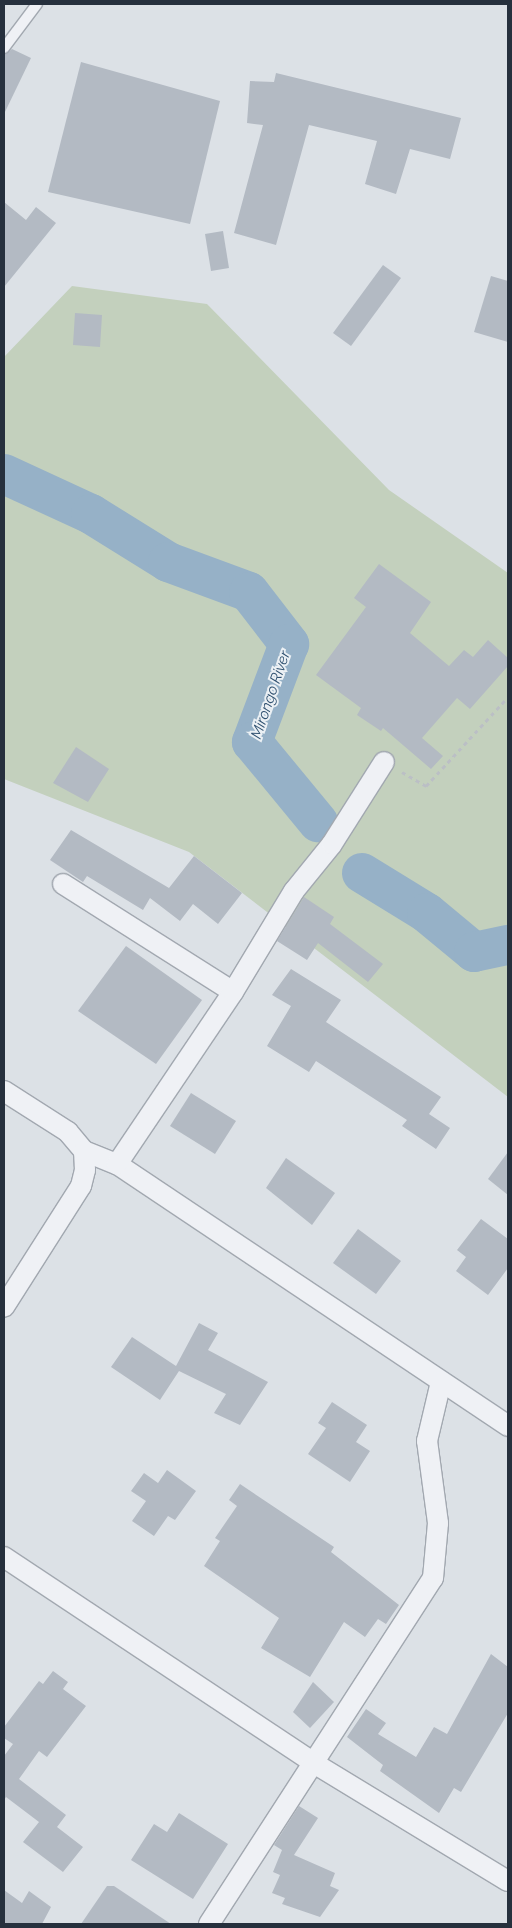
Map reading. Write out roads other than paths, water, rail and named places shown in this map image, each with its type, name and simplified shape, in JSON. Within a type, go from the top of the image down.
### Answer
[{"type":"street","points":[[117,1164],[233,992],[294,891],[332,844],[384,762]]},
{"type":"street","points":[[63,884],[233,992]]},
{"type":"street","points":[[4,1091],[68,1132],[84,1150],[117,1164],[356,1320],[441,1382],[508,1426]]},
{"type":"street","points":[[4,1307],[82,1186],[84,1150]]},
{"type":"street","points":[[209,1924],[312,1762],[433,1578],[438,1524],[427,1441],[441,1382]]},
{"type":"street","points":[[4,1557],[312,1762],[508,1881]]},
{"type":"lane","points":[[4,48],[37,4]]},
{"type":"waterway","name":"Mirongo River","points":[[4,474],[91,514],[168,562],[249,592],[289,644],[252,742],[318,822]]},
{"type":"waterway","name":"Mirongo River","points":[[362,873],[427,913],[474,952],[508,945]]}]
